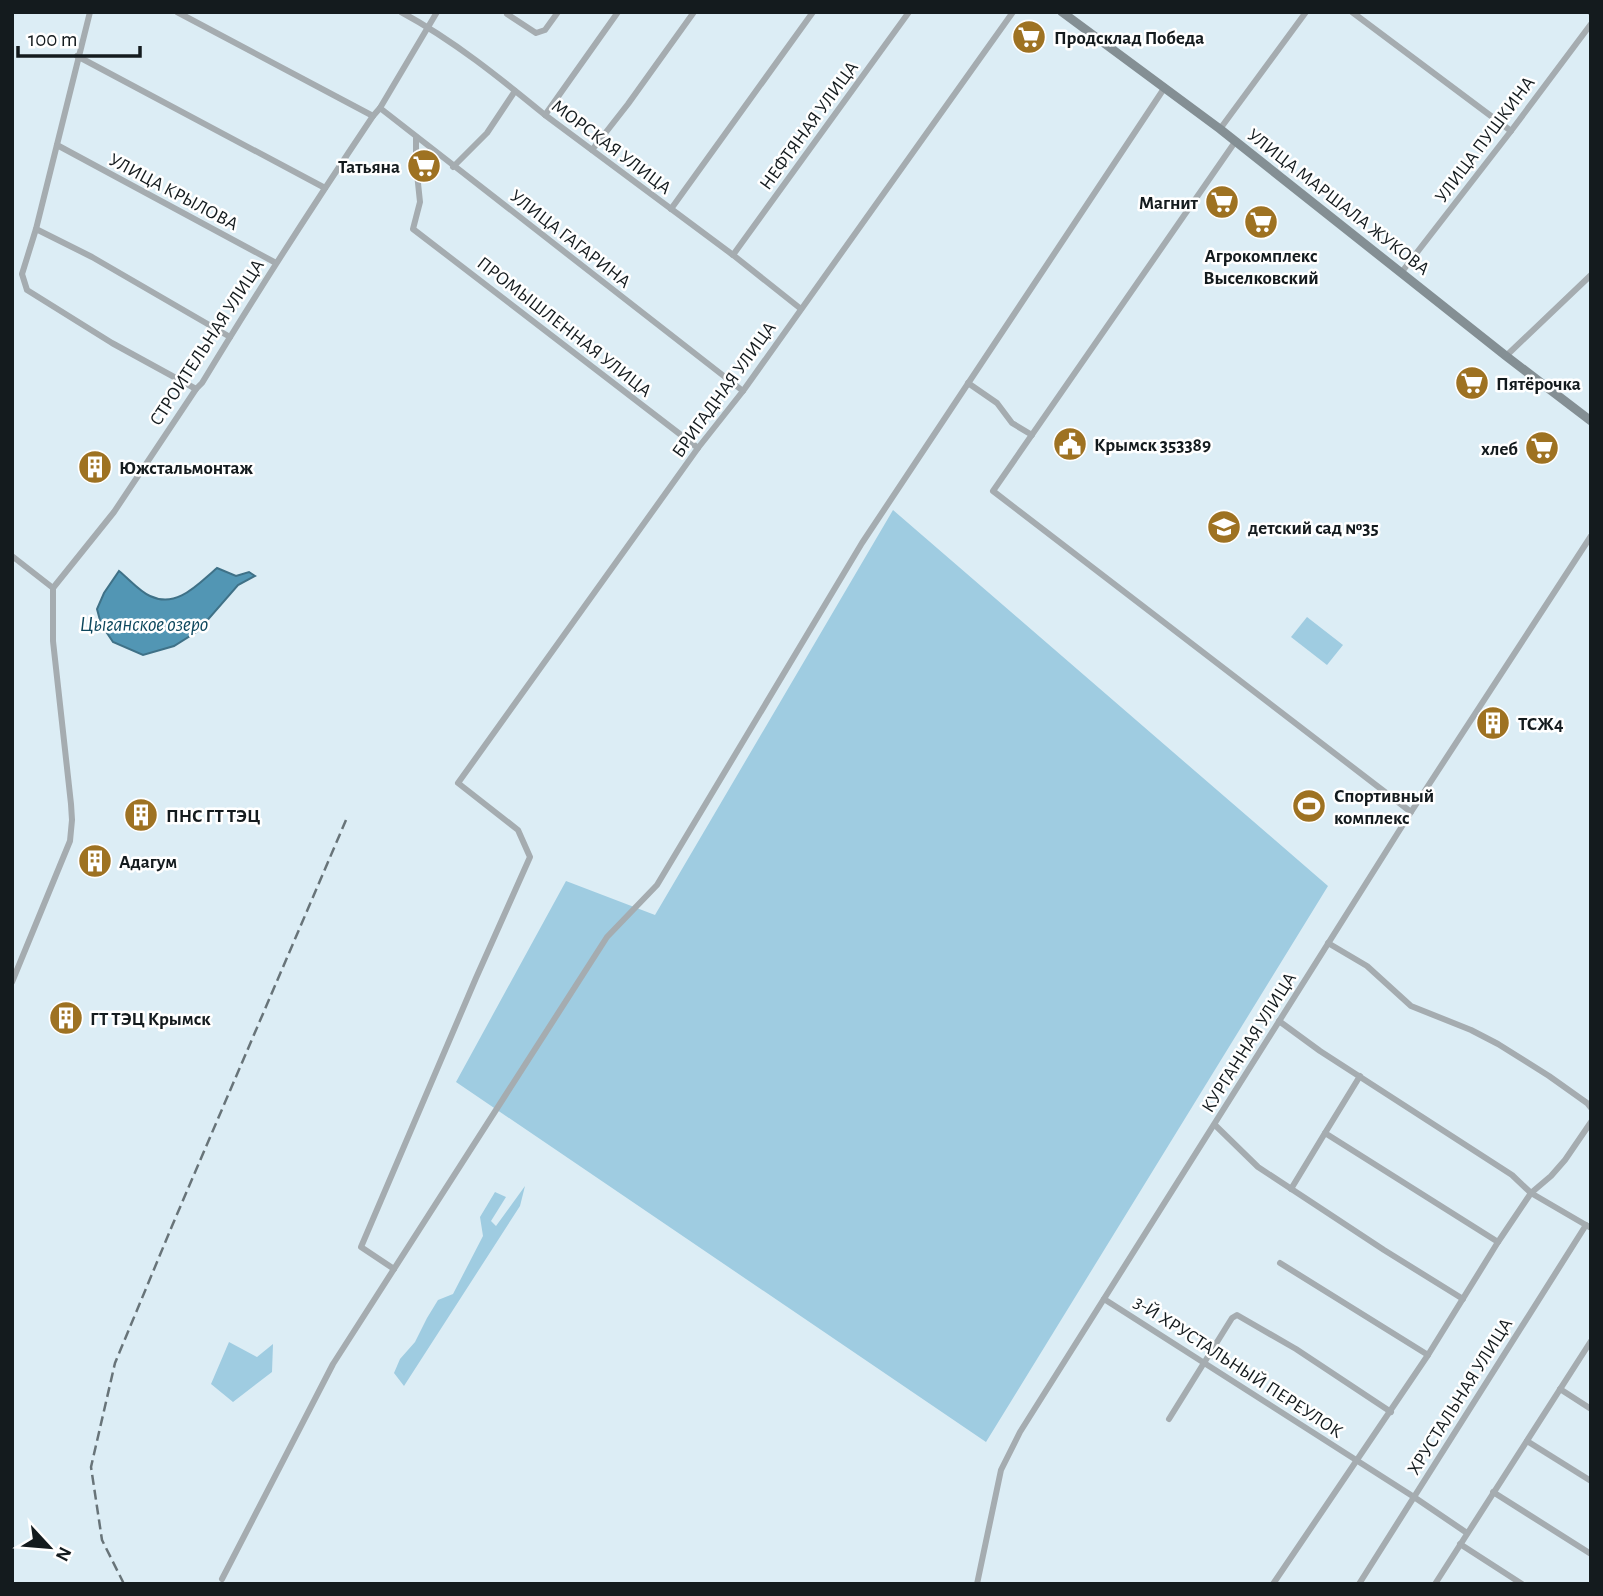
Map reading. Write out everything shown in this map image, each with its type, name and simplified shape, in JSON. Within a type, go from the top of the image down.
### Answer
[{"type":"main road","name":"УЛИЦА МАРШАЛА ЖУКОВА","points":[[1062,12],[1220,129],[1591,421]]},
{"type":"street","points":[[90,12],[36,229],[22,274],[27,290],[112,343],[196,389]]},
{"type":"street","points":[[177,12],[373,116]]},
{"type":"street","name":"МОРСКАЯ УЛИЦА","points":[[401,12],[427,26],[515,91],[801,309]]},
{"type":"street","name":"СТРОИТЕЛЬНАЯ УЛИЦА","points":[[53,588],[114,512],[202,383],[276,263],[380,108],[437,12]]},
{"type":"street","points":[[507,14],[536,33],[545,30],[558,12]]},
{"type":"street","points":[[545,115],[618,12]]},
{"type":"street","points":[[592,149],[694,12]]},
{"type":"street","points":[[671,209],[813,12]]},
{"type":"street","name":"НЕФТЯНАЯ УЛИЦА","points":[[733,255],[909,12]]},
{"type":"street","name":"БРИГАДНАЯ УЛИЦА","points":[[394,1269],[361,1247],[530,856],[518,830],[458,783],[698,449],[743,391],[1013,12]]},
{"type":"street","points":[[1220,129],[1306,12]]},
{"type":"street","points":[[1352,12],[1511,131]]},
{"type":"street","name":"УЛИЦА ПУШКИНА","points":[[1401,273],[1591,24]]},
{"type":"street","points":[[77,56],[325,188]]},
{"type":"street","points":[[222,1579],[333,1364],[607,937],[657,885],[862,543],[1165,87]]},
{"type":"street","points":[[453,167],[487,133],[515,91]]},
{"type":"street","name":"УЛИЦА ГАГАРИНА","points":[[380,108],[743,391]]},
{"type":"street","name":"ПРОМЫШЛЕННАЯ УЛИЦА","points":[[416,137],[420,202],[414,229],[698,449]]},
{"type":"street","points":[[1235,142],[993,491],[1411,812]]},
{"type":"street","name":"УЛИЦА КРЫЛОВА","points":[[57,145],[276,263]]},
{"type":"street","points":[[36,229],[92,257],[230,337]]},
{"type":"street","points":[[1506,356],[1591,275]]},
{"type":"street","points":[[968,383],[997,402],[1012,423],[1032,435]]},
{"type":"street","name":"КУРГАННАЯ УЛИЦА","points":[[977,1584],[1001,1470],[1020,1432],[1411,812],[1591,536]]},
{"type":"street","points":[[12,556],[53,588],[53,641],[71,804],[69,841],[12,982]]},
{"type":"street","points":[[1328,943],[1367,966],[1410,1006],[1489,1039],[1549,1076],[1589,1105]]},
{"type":"street","points":[[1279,1021],[1320,1051],[1512,1175],[1531,1193],[1588,1227]]},
{"type":"street","points":[[1290,1189],[1360,1076]]},
{"type":"street","points":[[1273,1584],[1391,1412],[1531,1193],[1565,1160],[1591,1122]]},
{"type":"street","points":[[1215,1125],[1258,1167],[1463,1299]]},
{"type":"street","points":[[1325,1133],[1498,1242]]},
{"type":"street","name":"ХРУСТАЛЬНАЯ УЛИЦА","points":[[1359,1584],[1588,1227]]},
{"type":"street","points":[[1280,1263],[1428,1354]]},
{"type":"street","name":"3-Й ХРУСТАЛЬНЫЙ ПЕРЕУЛОК","points":[[1104,1299],[1467,1533]]},
{"type":"street","points":[[1169,1419],[1203,1362],[1232,1318],[1237,1315],[1296,1349],[1391,1412]]},
{"type":"street","points":[[1436,1584],[1591,1341]]},
{"type":"street","points":[[1560,1389],[1591,1409]]},
{"type":"street","points":[[1527,1441],[1591,1481]]},
{"type":"street","points":[[1493,1492],[1591,1554]]},
{"type":"street","points":[[1460,1545],[1522,1584]]},
{"type":"shaded area","points":[[893,510],[1328,886],[986,1442],[456,1082],[566,881],[655,915]]},
{"type":"shaded area","points":[[1307,617],[1343,645],[1327,665],[1291,637]]},
{"type":"shaded area","points":[[525,1186],[520,1206],[404,1386],[394,1373],[400,1359],[415,1342],[438,1300],[453,1294],[483,1236],[480,1217],[495,1192],[506,1197],[491,1221],[496,1226]]},
{"type":"shaded area","points":[[229,1342],[257,1357],[273,1344],[272,1372],[233,1402],[211,1384]]},
{"type":"water","name":"Цыганское озеро","points":[[217,568],[236,576],[249,572],[255,576],[238,585],[198,631],[174,646],[143,655],[113,642],[101,624],[97,609],[119,571],[146,594],[169,599],[187,593]]},
{"type":"railway","points":[[124,1584],[102,1540],[91,1467],[115,1363],[346,820]]},
{"type":"place","name":"Продсклад Победа","points":[[1029,37]]},
{"type":"place","name":"Татьяна","points":[[424,166]]},
{"type":"place","name":"Магнит","points":[[1222,202]]},
{"type":"place","name":"Агрокомплекс Выселковский","points":[[1261,222]]},
{"type":"place","name":"Пятёрочка","points":[[1472,383]]},
{"type":"place","name":"Крымск 353389","points":[[1070,444]]},
{"type":"place","name":"хлеб","points":[[1542,448]]},
{"type":"place","name":"Южстальмонтаж","points":[[95,467]]},
{"type":"place","name":"детский сад №35","points":[[1224,527]]},
{"type":"place","name":"ТСЖ4","points":[[1493,723]]},
{"type":"place","name":"Спортивный комплекс","points":[[1309,806]]},
{"type":"place","name":"ПНС ГТ ТЭЦ","points":[[141,815]]},
{"type":"place","name":"Адагум","points":[[95,861]]},
{"type":"place","name":"ГТ ТЭЦ Крымск","points":[[66,1018]]}]
